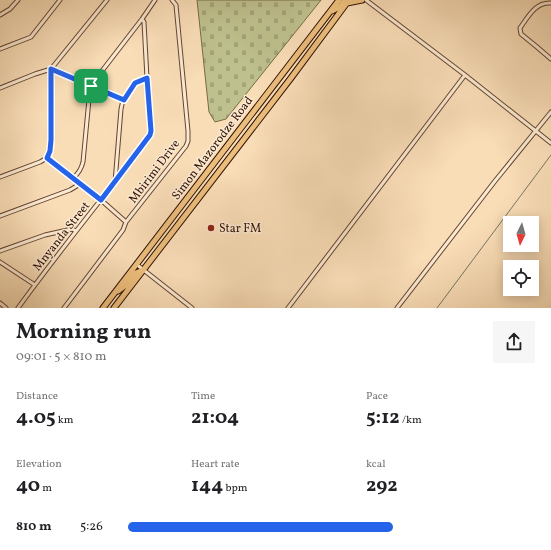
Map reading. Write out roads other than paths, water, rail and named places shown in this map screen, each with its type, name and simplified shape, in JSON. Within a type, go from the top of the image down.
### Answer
[{"type":"highway","name":"Simon Mazorodze Road","points":[[103,308],[339,0]]},
{"type":"highway","points":[[330,12],[347,1],[362,0]]},
{"type":"highway","name":"Simon Mazorodze Road","points":[[114,308],[291,78],[347,1]]},
{"type":"highway","points":[[116,292],[126,286],[136,273],[143,270]]},
{"type":"street","points":[[0,15],[10,9],[18,0]]},
{"type":"street","points":[[0,49],[31,37],[60,0]]},
{"type":"street","points":[[0,88],[51,69],[107,0]]},
{"type":"street","points":[[73,179],[79,173],[83,162],[88,96],[91,86],[94,80],[142,19],[154,0]]},
{"type":"street","name":"Mbirimi Drive","points":[[64,308],[123,230],[126,222],[186,146],[188,141],[176,6],[172,0]]},
{"type":"street","points":[[366,0],[465,75],[551,143]]},
{"type":"street","points":[[551,3],[540,4],[534,9],[520,28],[521,34],[551,59]]},
{"type":"street","name":"Mnyanda Street","points":[[18,308],[150,135],[151,131],[144,22],[142,19]]},
{"type":"street","points":[[51,69],[124,100]]},
{"type":"street","points":[[0,176],[40,162],[47,158],[50,151],[51,140],[51,69]]},
{"type":"street","points":[[288,308],[465,75]]},
{"type":"street","points":[[115,182],[121,109],[124,100],[135,83],[147,78]]},
{"type":"street","points":[[397,308],[494,181],[551,112]]},
{"type":"street","points":[[47,158],[101,200],[126,222]]},
{"type":"street","points":[[0,216],[70,190],[80,184]]},
{"type":"street","points":[[0,251],[45,235],[72,229],[76,231]]},
{"type":"street","points":[[0,262],[35,285]]},
{"type":"street","points":[[136,264],[192,308]]},
{"type":"street","points":[[0,303],[6,308]]},
{"type":"waterway","points":[[437,308],[551,155]]},
{"type":"place","name":"Star FM","points":[[211,228]]}]
